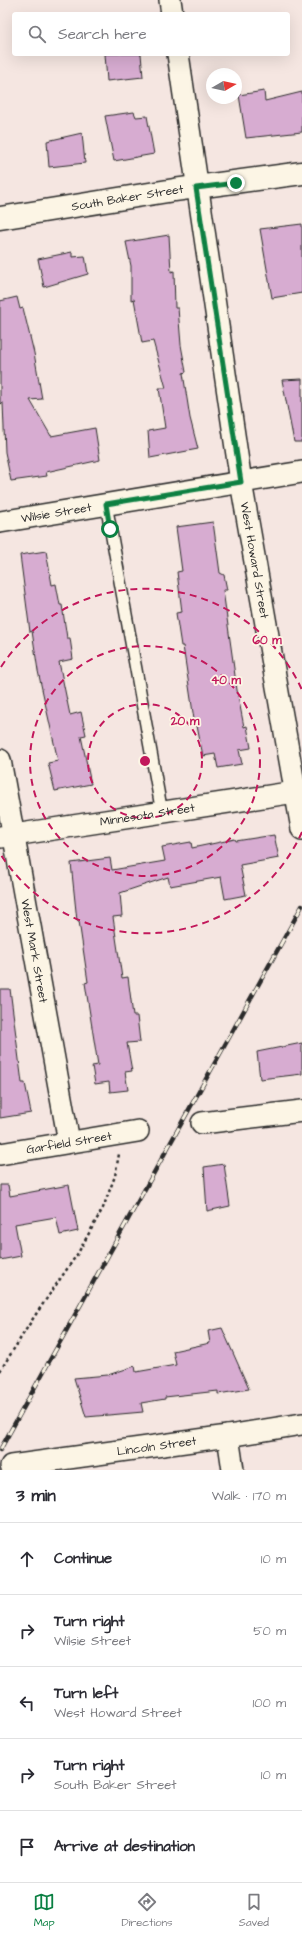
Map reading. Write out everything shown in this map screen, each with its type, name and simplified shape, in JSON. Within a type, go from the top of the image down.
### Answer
[{"type":"street","points":[[170,0],[172,12]]},
{"type":"street","name":"West Howard Street","points":[[178,56],[196,188],[241,482],[302,829]]},
{"type":"street","name":"South Baker Street","points":[[0,218],[302,173]]},
{"type":"street","name":"Wilsie Street","points":[[0,522],[302,472]]},
{"type":"street","name":"West Mark Street","points":[[0,760],[7,836],[69,1142]]},
{"type":"street","name":"Minnesota Street","points":[[7,836],[295,792]]},
{"type":"street","points":[[202,1123],[302,1111]]},
{"type":"street","name":"Garfield Street","points":[[0,1154],[129,1133]]},
{"type":"street","name":"Lincoln Street","points":[[11,1466],[72,1464],[302,1424]]},
{"type":"street","points":[[228,1436],[233,1470]]},
{"type":"lane","points":[[106,504],[162,813]]},
{"type":"path","points":[[0,1371],[78,1253],[103,1208],[115,1176],[119,1157],[129,1133]]},
{"type":"building","points":[[105,56],[141,56],[143,77],[107,81]]},
{"type":"building","points":[[264,91],[265,101],[302,92],[302,132],[246,138],[240,104],[242,104],[242,95]]},
{"type":"building","points":[[134,112],[136,117],[147,116],[154,154],[114,161],[105,116]]},
{"type":"building","points":[[82,133],[85,163],[49,167],[47,141]]},
{"type":"building","points":[[302,224],[302,293],[272,298],[260,229]]},
{"type":"building","points":[[169,235],[171,272],[174,271],[175,308],[178,308],[181,345],[186,372],[183,373],[190,418],[198,449],[150,458],[148,431],[165,428],[159,388],[166,388],[153,341],[142,343],[134,299],[131,300],[131,266],[126,242]]},
{"type":"building","points":[[72,252],[72,257],[85,256],[88,274],[44,287],[38,259]]},
{"type":"building","points":[[17,297],[20,309],[23,308],[34,353],[42,399],[30,400],[51,436],[95,428],[100,460],[46,472],[47,476],[11,481],[5,452],[3,403],[0,404],[0,301]]},
{"type":"building","points":[[302,379],[302,442],[294,442],[282,380]]},
{"type":"building","points":[[213,522],[220,573],[224,575],[227,590],[223,590],[237,690],[244,727],[247,726],[251,748],[239,750],[242,764],[218,768],[215,754],[203,756],[197,726],[195,726],[183,646],[181,646],[176,613],[182,612],[177,572],[182,571],[176,527]]},
{"type":"building","points":[[46,551],[52,585],[56,584],[60,605],[62,605],[67,638],[70,638],[73,659],[59,662],[70,715],[81,712],[86,735],[81,736],[91,784],[55,791],[48,763],[58,761],[38,671],[32,631],[30,632],[20,555]]},
{"type":"building","points":[[274,835],[279,858],[240,865],[246,895],[225,899],[221,877],[170,886],[168,877],[120,893],[122,916],[113,917],[122,978],[128,977],[133,1016],[137,1016],[140,1042],[127,1043],[132,1071],[125,1072],[128,1090],[110,1092],[109,1082],[95,1084],[92,1066],[98,1065],[85,983],[88,982],[79,921],[77,921],[71,863],[110,858],[112,870],[165,861],[162,847],[191,842],[192,848],[235,839],[236,841]]},
{"type":"building","points":[[0,989],[10,989],[22,1083],[25,1083],[31,1113],[0,1118]]},
{"type":"building","points":[[302,1043],[302,1074],[260,1079],[257,1052]]},
{"type":"building","points":[[224,1164],[230,1206],[207,1211],[204,1167]]},
{"type":"building","points":[[0,1185],[8,1185],[10,1196],[69,1185],[78,1231],[60,1235],[56,1217],[15,1224],[21,1256],[0,1260]]},
{"type":"building","points":[[222,1328],[249,1389],[218,1394],[218,1391],[165,1397],[165,1399],[141,1403],[143,1412],[86,1417],[74,1378],[108,1375],[135,1366],[136,1372],[176,1365],[173,1351],[210,1343],[208,1331]]},
{"type":"railway","points":[[0,1450],[302,906]]},
{"type":"route","points":[[110,529],[106,504],[241,482],[202,218],[196,188],[236,183]]}]
